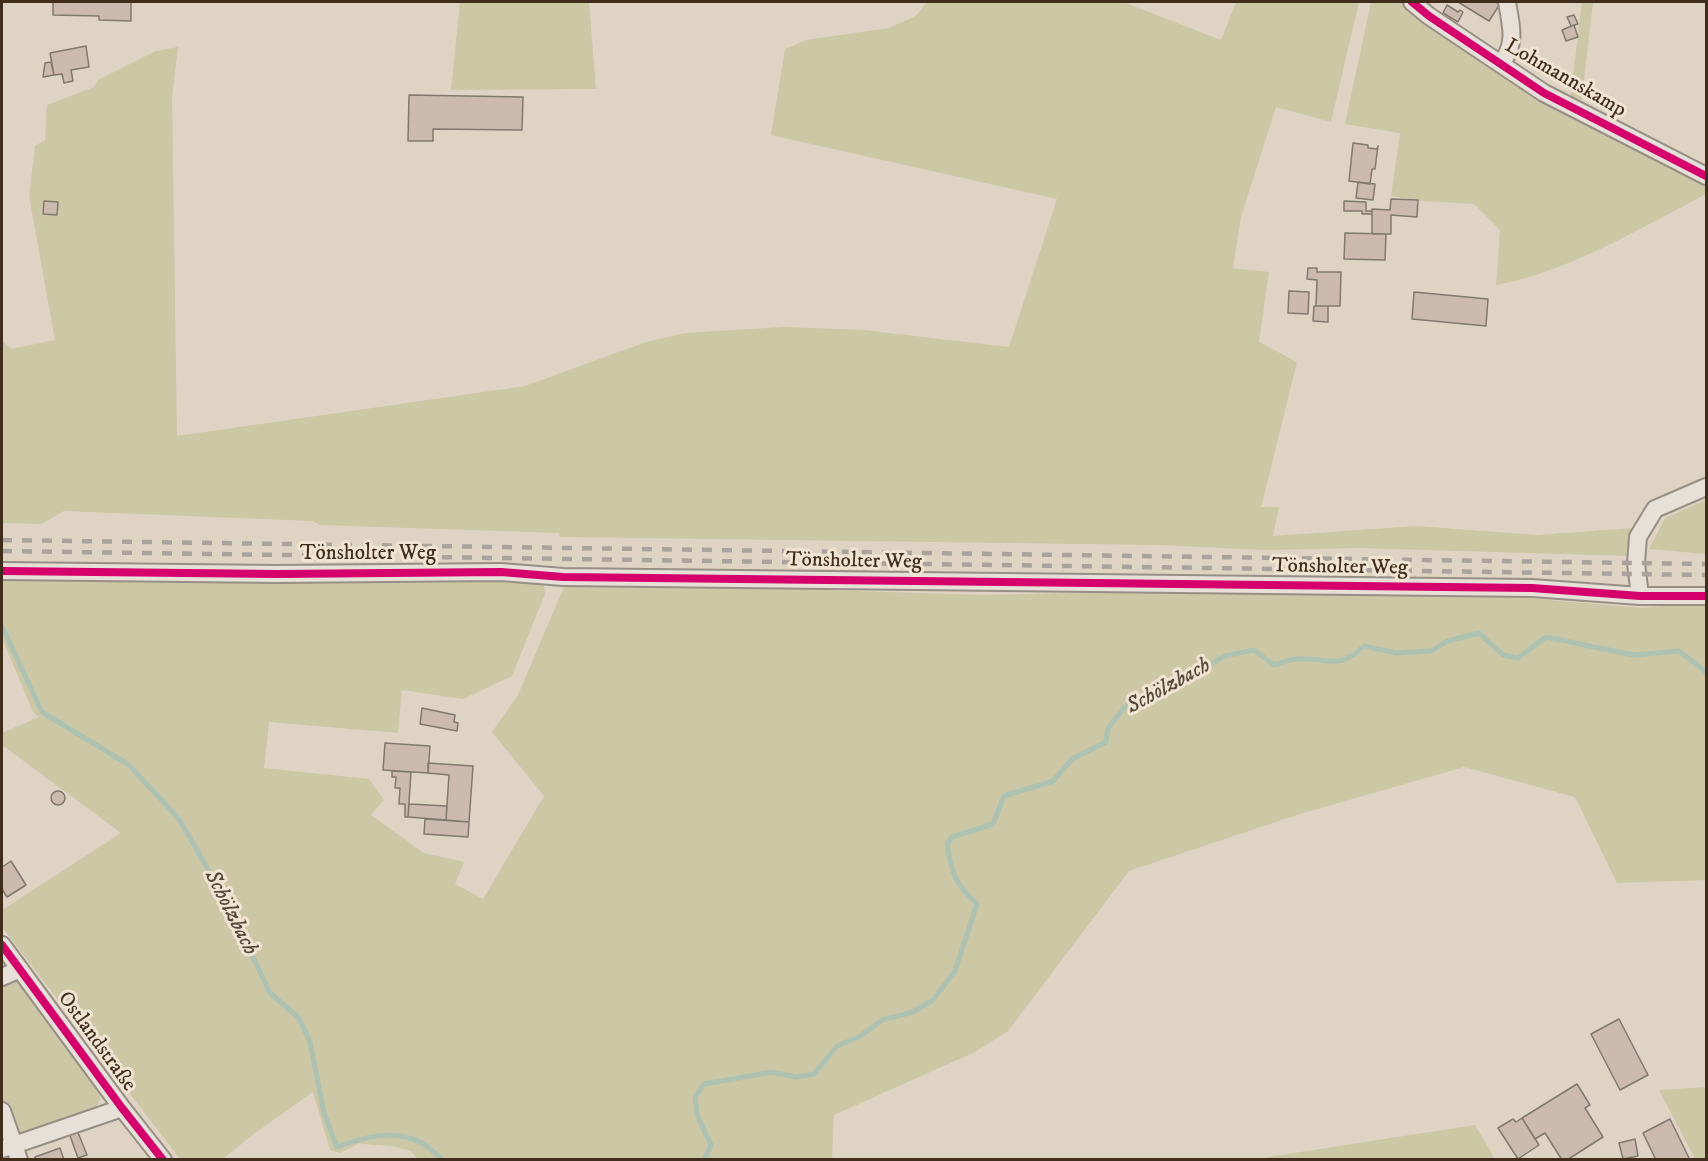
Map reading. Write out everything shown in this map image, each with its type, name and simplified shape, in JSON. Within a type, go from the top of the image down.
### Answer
[{"type":"street","name":"Lohmannskamp","points":[[1412,2],[1429,16],[1544,93],[1707,176]]},
{"type":"street","points":[[1501,64],[1510,53],[1512,44],[1507,2]]},
{"type":"street","points":[[1640,596],[1636,563],[1638,537],[1649,518],[1655,509],[1707,488]]},
{"type":"street","name":"Tönsholter Weg","points":[[2,572],[277,574],[501,572],[563,577],[1533,588],[1640,596],[1707,596]]},
{"type":"street","name":"Ostlandstraße","points":[[2,945],[163,1160]]},
{"type":"street","points":[[2,977],[20,969]]},
{"type":"street","points":[[2,1111],[11,1151],[122,1108]]},
{"type":"shaded area","points":[[460,2],[589,2],[596,89],[451,90]]},
{"type":"shaded area","points":[[927,2],[1123,2],[1221,40],[1236,2],[1359,2],[1331,122],[1276,107],[1241,217],[1233,268],[1269,272],[1259,342],[1297,362],[1261,507],[1279,507],[1273,536],[1416,526],[1537,535],[1633,528],[1627,556],[1359,548],[1263,550],[1158,545],[560,537],[559,533],[320,525],[313,521],[64,511],[41,524],[2,523],[2,340],[11,349],[55,340],[29,196],[35,146],[45,140],[47,105],[94,87],[98,80],[156,51],[178,47],[172,98],[177,436],[525,386],[646,342],[685,333],[784,327],[864,330],[1009,347],[1057,199],[771,135],[785,49],[806,40],[889,28],[916,16]]},
{"type":"shaded area","points":[[1371,2],[1402,2],[1430,23],[1706,181],[1706,194],[1577,259],[1523,279],[1496,285],[1500,230],[1474,204],[1422,201],[1391,196],[1400,133],[1345,124]]},
{"type":"shaded area","points":[[1582,2],[1593,2],[1581,106],[1570,101]]},
{"type":"shaded area","points":[[1706,500],[1706,554],[1649,549],[1665,518]]},
{"type":"shaded area","points":[[2,577],[543,580],[545,594],[512,676],[463,699],[402,690],[398,733],[269,722],[264,768],[369,779],[384,800],[371,815],[424,853],[464,862],[455,884],[483,899],[544,796],[492,732],[518,695],[566,582],[983,595],[1115,592],[1470,593],[1641,608],[1706,602],[1706,880],[1617,883],[1575,797],[1464,767],[1300,814],[1129,871],[1008,1031],[975,1052],[834,1115],[832,1159],[418,1160],[411,1151],[392,1146],[360,1143],[340,1153],[330,1150],[313,1092],[223,1159],[180,1159],[2,927],[2,910],[121,833],[2,745],[2,733],[39,717],[33,712],[2,638]]},
{"type":"shaded area","points":[[19,981],[98,1086],[100,1098],[95,1109],[2,1144],[2,985],[5,982]]},
{"type":"shaded area","points":[[1706,1087],[1706,1159],[1695,1159],[1659,1090]]},
{"type":"shaded area","points":[[1475,1125],[1495,1159],[1255,1159]]},
{"type":"building","points":[[53,2],[131,2],[131,21],[99,20],[99,16],[53,15]]},
{"type":"building","points":[[1458,2],[1496,2],[1500,4],[1489,21]]},
{"type":"building","points":[[1447,5],[1458,12],[1460,10],[1463,12],[1458,22],[1443,13]]},
{"type":"building","points":[[1574,15],[1578,24],[1571,26],[1567,17]]},
{"type":"building","points":[[1574,25],[1578,37],[1566,41],[1562,30]]},
{"type":"building","points":[[86,46],[89,67],[71,70],[73,81],[64,83],[62,74],[54,75],[50,53]]},
{"type":"building","points":[[51,62],[54,75],[43,77],[45,63]]},
{"type":"building","points":[[409,95],[523,97],[522,130],[433,129],[433,141],[408,141]]},
{"type":"building","points":[[1353,143],[1368,145],[1368,148],[1377,149],[1378,146],[1375,169],[1372,169],[1370,184],[1349,181]]},
{"type":"building","points":[[1358,182],[1375,184],[1373,200],[1356,198]]},
{"type":"building","points":[[1391,199],[1418,200],[1417,217],[1391,215],[1391,234],[1372,234],[1372,209],[1390,210]]},
{"type":"building","points":[[44,201],[58,202],[57,215],[43,214]]},
{"type":"building","points":[[1344,201],[1366,202],[1366,211],[1372,211],[1372,214],[1362,214],[1362,211],[1344,211]]},
{"type":"building","points":[[1345,233],[1386,234],[1385,260],[1344,259]]},
{"type":"building","points":[[1308,268],[1317,268],[1317,272],[1341,272],[1340,306],[1316,306],[1317,280],[1307,279]]},
{"type":"building","points":[[1289,291],[1309,292],[1308,314],[1288,313]]},
{"type":"building","points":[[1414,292],[1488,299],[1486,326],[1412,319]]},
{"type":"building","points":[[1314,306],[1328,306],[1328,322],[1313,321]]},
{"type":"building","points":[[422,708],[455,715],[454,722],[458,723],[457,731],[420,724]]},
{"type":"building","points":[[385,743],[430,746],[428,773],[383,770]]},
{"type":"building","points":[[428,763],[473,766],[469,822],[446,820],[449,775],[428,773]]},
{"type":"building","points":[[392,771],[411,772],[408,817],[405,817],[405,804],[399,804],[400,788],[395,788],[396,777],[392,777]]},
{"type":"building","points":[[55,791],[61,791],[65,798],[61,805],[55,805],[51,801],[51,795]]},
{"type":"building","points":[[409,804],[447,806],[446,820],[408,817]]},
{"type":"building","points":[[425,819],[469,822],[468,837],[424,834]]},
{"type":"building","points":[[11,861],[26,885],[7,897],[2,889],[2,867]]},
{"type":"building","points":[[1619,1019],[1648,1075],[1620,1090],[1591,1034]]},
{"type":"building","points":[[1577,1084],[1590,1105],[1585,1108],[1603,1137],[1567,1160],[1562,1160],[1545,1133],[1535,1139],[1522,1118]]},
{"type":"building","points":[[1522,1118],[1539,1145],[1518,1159],[1498,1128],[1513,1119],[1516,1122]]},
{"type":"building","points":[[1670,1119],[1690,1160],[1656,1160],[1643,1133]]},
{"type":"building","points":[[77,1130],[87,1155],[78,1158],[69,1133]]},
{"type":"building","points":[[1635,1139],[1638,1156],[1623,1159],[1619,1143]]},
{"type":"building","points":[[60,1148],[64,1160],[36,1160],[35,1157]]},
{"type":"waterway","name":"Schölzbach","points":[[2,626],[42,712],[129,765],[179,819],[228,904],[270,993],[299,1018],[310,1042],[324,1113],[337,1147],[378,1136],[399,1136],[420,1142],[443,1160]]},
{"type":"waterway","name":"Schölzbach","points":[[704,1160],[711,1145],[697,1115],[695,1097],[704,1084],[772,1072],[796,1077],[814,1074],[837,1046],[859,1037],[882,1020],[913,1012],[933,1000],[955,971],[977,904],[959,884],[953,871],[947,844],[952,837],[993,824],[1004,796],[1053,781],[1072,759],[1106,742],[1108,728],[1124,708],[1135,700],[1160,697],[1224,656],[1254,650],[1274,665],[1297,659],[1339,661],[1355,654],[1364,646],[1396,653],[1431,651],[1448,641],[1479,633],[1503,655],[1518,658],[1546,637],[1633,655],[1679,651],[1706,672]]},
{"type":"railway","points":[[2,540],[1706,564]]},
{"type":"railway","points":[[2,551],[1706,575]]},
{"type":"cycle path","points":[[1412,2],[1429,16],[1544,93],[1706,176]]},
{"type":"cycle path","points":[[2,571],[277,574],[501,572],[563,577],[1532,588],[1640,596],[1706,596]]},
{"type":"cycle path","points":[[2,945],[163,1160]]}]
